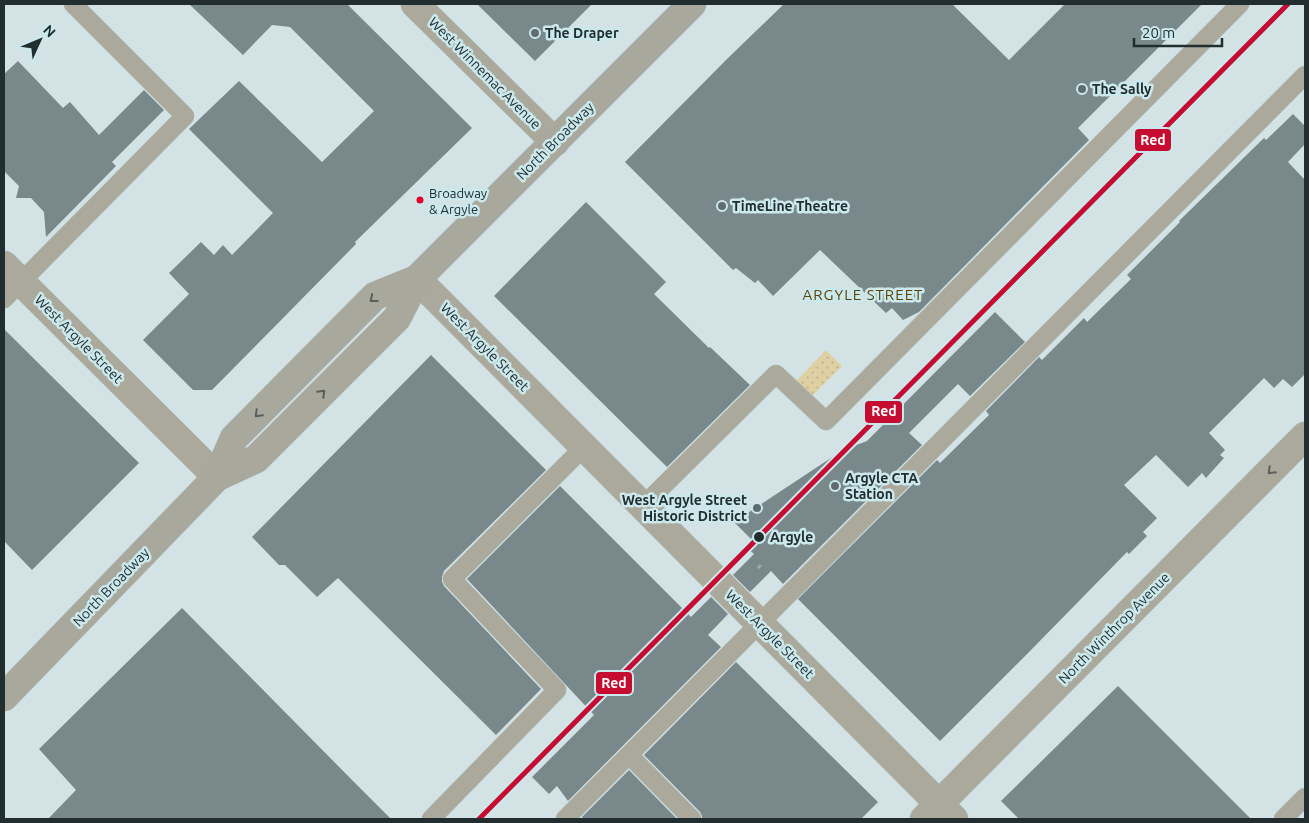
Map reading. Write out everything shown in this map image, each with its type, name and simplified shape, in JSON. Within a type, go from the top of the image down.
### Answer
[{"type":"main road","name":"North Broadway","points":[[4,696],[218,477],[256,459],[397,318],[417,278],[692,4]]},
{"type":"street","name":"West Winnemac Avenue","points":[[415,4],[555,142]]},
{"type":"street","name":"West Argyle Street","points":[[417,278],[760,623],[939,814]]},
{"type":"street","name":"West Argyle Street","points":[[10,282],[218,477]]},
{"type":"street","name":"North Winthrop Avenue","points":[[939,814],[1148,594],[1305,436]]},
{"type":"lane","points":[[10,282],[186,116],[73,4]]},
{"type":"lane","points":[[643,506],[776,374],[826,421],[1240,4]]},
{"type":"lane","points":[[565,819],[1305,76]]},
{"type":"lane","points":[[431,819],[556,690],[452,579],[584,446]]},
{"type":"lane","points":[[629,755],[692,819]]},
{"type":"lane","points":[[1284,819],[1305,797]]},
{"type":"path","points":[[758,568],[762,563]]},
{"type":"shaded area","points":[[826,350],[842,366],[811,397],[795,382]]},
{"type":"building","points":[[189,4],[347,4],[472,128],[355,242],[356,244],[212,390],[193,390],[143,340],[189,294],[169,273],[201,242],[214,255],[223,245],[232,255],[273,213],[189,129],[239,81],[322,162],[374,111],[290,27],[272,25],[243,55]]},
{"type":"building","name":"The Draper","points":[[477,4],[592,4],[535,61]]},
{"type":"building","points":[[784,4],[952,4],[1009,60],[1065,4],[1202,4],[1078,128],[1089,140],[919,312],[903,320],[892,308],[886,313],[820,250],[773,296],[758,280],[755,283],[736,268],[733,270],[625,162]]},
{"type":"building","points":[[18,61],[63,108],[70,102],[99,135],[144,90],[164,110],[112,162],[116,166],[46,237],[44,212],[31,198],[16,198],[19,186],[4,171],[4,74]]},
{"type":"building","points":[[1293,114],[1305,126],[1305,144],[1288,162],[1305,180],[1305,374],[1292,387],[1283,379],[1274,388],[1264,378],[1209,433],[1225,450],[1220,455],[1224,458],[1206,478],[1202,473],[1188,487],[1156,455],[1124,485],[1157,518],[1143,532],[1147,536],[1129,554],[1127,552],[940,741],[798,599],[937,460],[940,463],[989,415],[986,411],[1039,357],[1042,360],[1084,318],[1087,322],[1131,279],[1127,275],[1179,221],[1264,138],[1266,140]]},
{"type":"building","points":[[586,202],[666,282],[654,294],[750,385],[667,467],[494,296]]},
{"type":"building","name":"Argyle CTA Station","points":[[995,312],[1025,342],[970,396],[958,384],[909,433],[922,445],[783,584],[771,571],[750,592],[733,575],[754,554],[746,547],[752,540],[734,522],[843,450],[867,441]]},
{"type":"building","points":[[4,329],[139,463],[32,570],[4,541]]},
{"type":"building","points":[[431,355],[546,470],[444,571],[442,577],[444,586],[541,689],[496,735],[338,578],[317,597],[285,565],[279,565],[252,537]]},
{"type":"building","points":[[560,486],[691,617],[711,597],[728,614],[708,635],[721,647],[568,801],[557,786],[549,794],[532,777],[594,715],[467,579]]},
{"type":"building","points":[[182,608],[391,819],[48,819],[76,790],[39,749]]},
{"type":"building","points":[[736,662],[878,802],[861,819],[702,819],[700,812],[644,755]]},
{"type":"building","points":[[1118,686],[1251,819],[1019,819],[1001,801]]},
{"type":"building","points":[[629,770],[677,819],[583,819],[582,817]]},
{"type":"transit line","name":"Red","points":[[479,819],[1288,4]]},
{"type":"place","name":"The Draper","points":[[535,33]]},
{"type":"place","name":"The Sally","points":[[1082,89]]},
{"type":"place","name":"Broadway & Argyle","points":[[420,200]]},
{"type":"place","name":"TimeLine Theatre","points":[[722,206]]},
{"type":"place","name":"Argyle CTA Station","points":[[835,486]]},
{"type":"place","name":"West Argyle Street Historic District","points":[[757,508]]},
{"type":"place","name":"Argyle","points":[[759,537]]},
{"type":"district","name":"ARGYLE STREET","points":[[863,295]]}]
